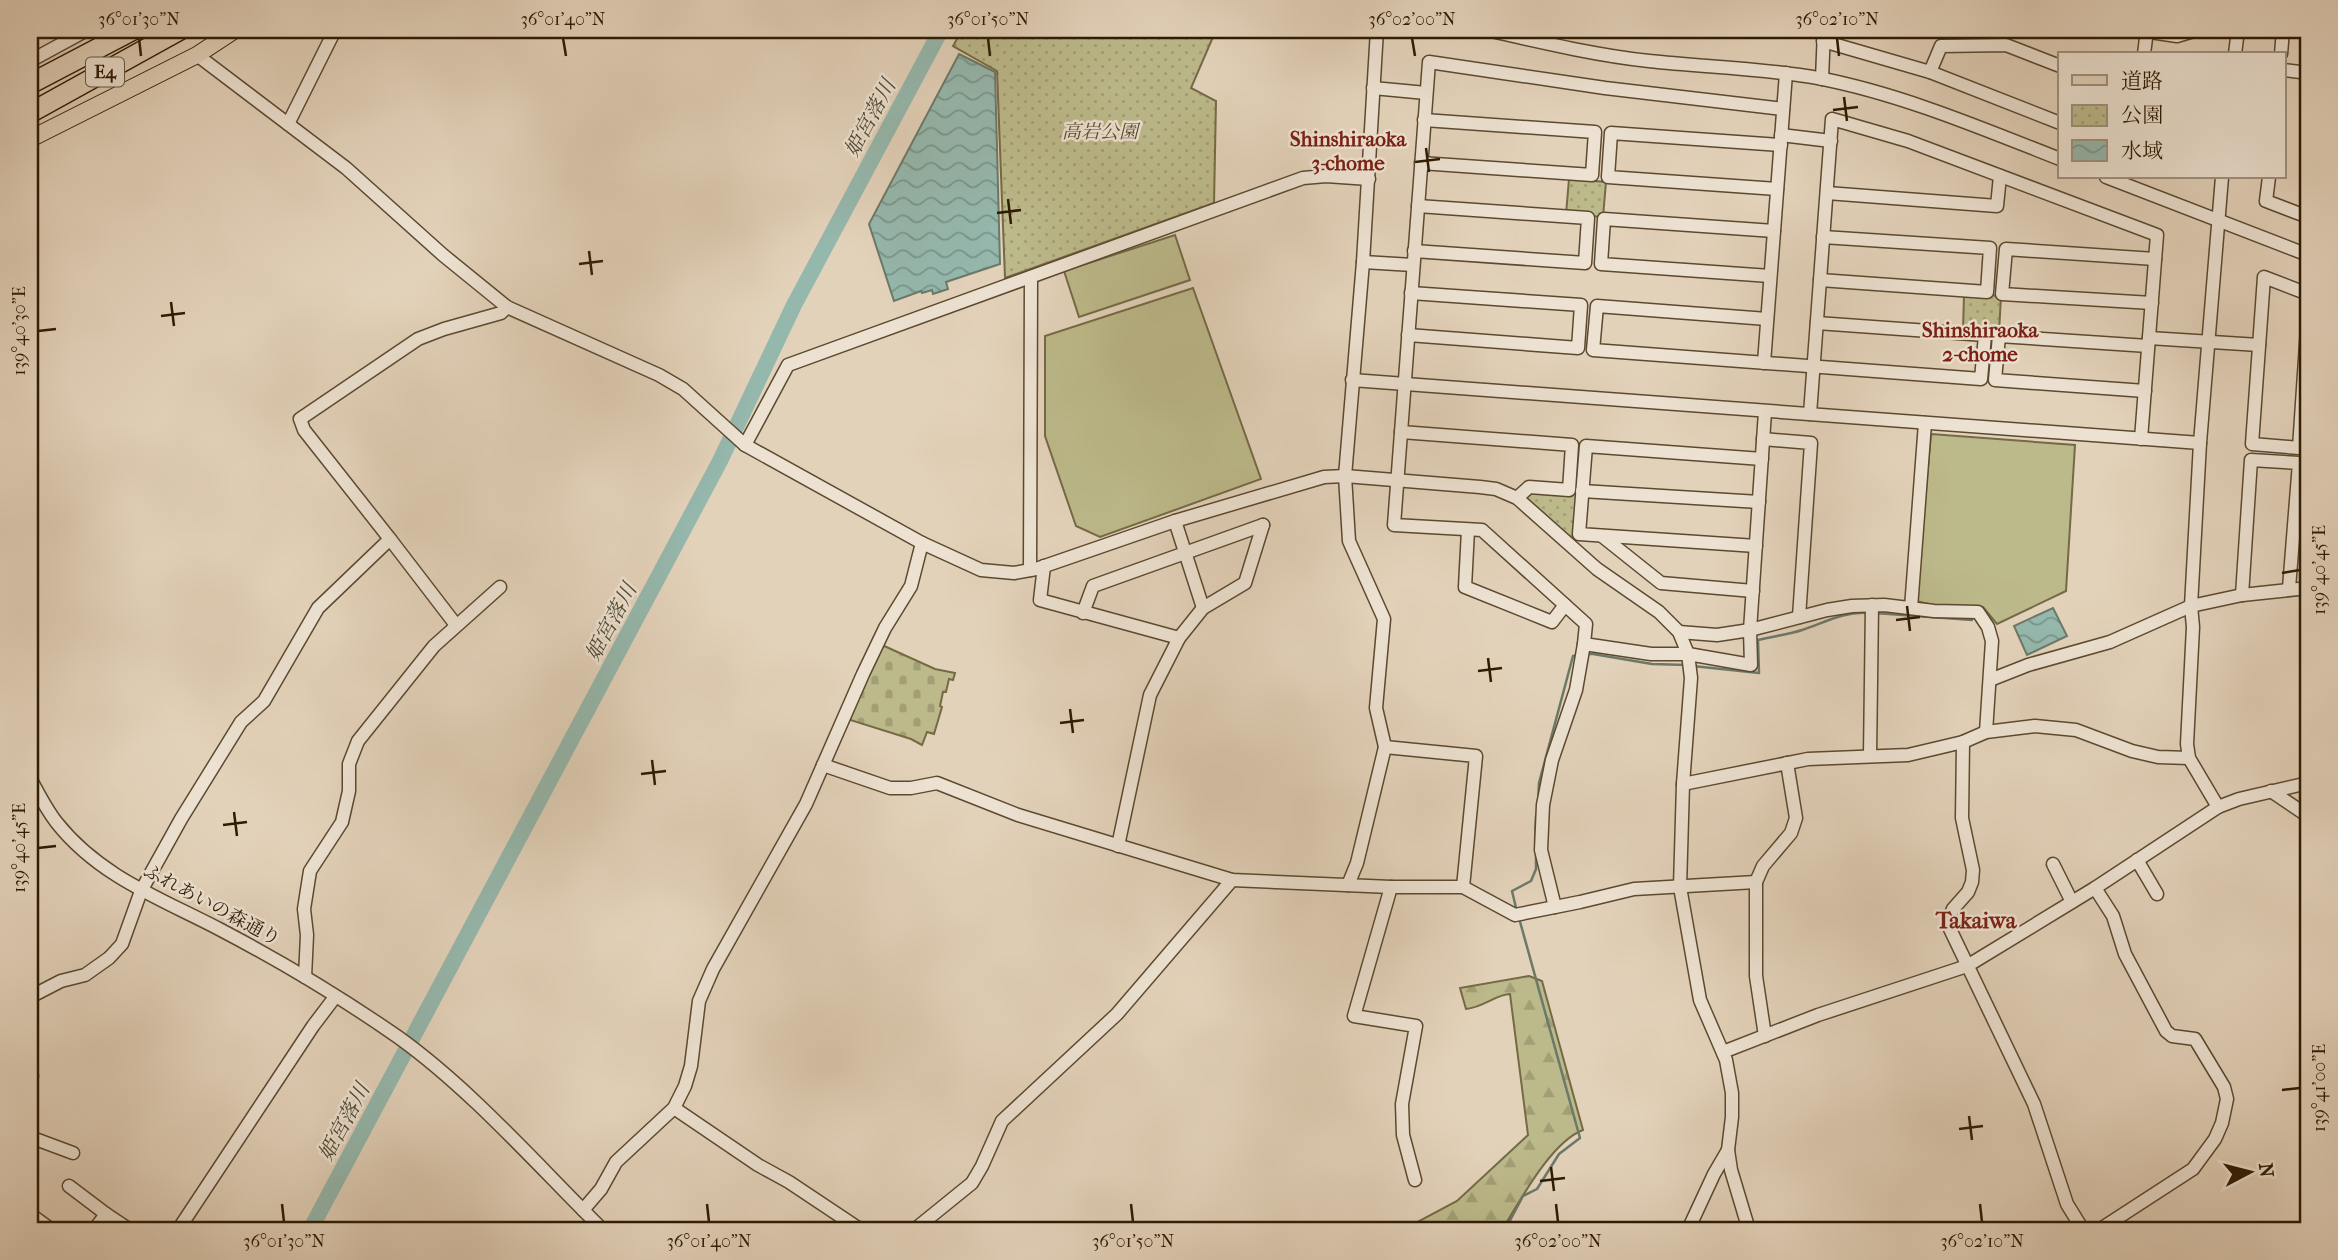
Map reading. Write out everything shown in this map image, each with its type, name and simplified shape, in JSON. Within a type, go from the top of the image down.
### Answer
[{"type":"highway","name":"E4","points":[[30,84],[133,30]]},
{"type":"highway","name":"E4","points":[[30,113],[180,30]]},
{"type":"main road","points":[[30,139],[197,55],[235,30]]},
{"type":"street","points":[[30,61],[87,30]]},
{"type":"street","points":[[288,124],[335,30]]},
{"type":"street","points":[[1348,885],[1357,863],[1385,747],[1376,708],[1384,619],[1349,541],[1345,475],[1363,262],[1377,30]]},
{"type":"street","points":[[1487,30],[1553,45],[1647,61],[1786,73],[1822,79],[1898,99],[1967,122],[2058,158]]},
{"type":"street","points":[[2144,52],[2143,30],[2177,36],[2197,30]]},
{"type":"street","points":[[2235,52],[2238,30]]},
{"type":"street","points":[[2281,52],[2283,30]]},
{"type":"street","points":[[1822,79],[1823,36],[1930,72],[2058,122]]},
{"type":"street","points":[[1930,72],[1941,46],[2006,45],[2058,65]]},
{"type":"street","points":[[197,55],[346,168],[443,255],[507,307],[659,375],[683,389],[745,445],[922,543],[981,570],[1014,573],[1030,570],[1175,521],[1324,477],[1345,475],[1480,487],[1496,489],[1517,498],[1597,569],[1659,612],[1679,632],[1688,654],[1690,678],[1680,887],[1700,1000],[1723,1052],[1732,1093],[1728,1150],[1731,1170],[1749,1230]]},
{"type":"street","points":[[1555,908],[1541,850],[1543,805],[1552,760],[1576,690],[1586,624],[1482,530],[1394,525],[1429,62],[1605,88],[1783,108]]},
{"type":"street","points":[[2286,70],[2308,73]]},
{"type":"street","points":[[1764,363],[1786,73]]},
{"type":"street","points":[[1373,88],[1426,93]]},
{"type":"street","points":[[1810,414],[1832,119],[1908,141],[2157,235],[2141,439]]},
{"type":"street","points":[[1421,163],[1592,175],[1595,132],[1424,120]]},
{"type":"street","points":[[1777,189],[1608,177],[1611,133],[1830,141]]},
{"type":"street","points":[[745,445],[788,365],[1303,178],[1326,176],[1368,179]]},
{"type":"street","points":[[1827,194],[1997,206],[2000,176]]},
{"type":"street","points":[[2109,178],[2308,255]]},
{"type":"street","points":[[2218,807],[2189,758],[2187,744],[2200,443],[2222,178]]},
{"type":"street","points":[[2269,178],[2266,201],[2308,217]]},
{"type":"street","points":[[1414,251],[1585,263],[1588,218],[1418,206]]},
{"type":"street","points":[[1770,276],[1601,264],[1604,219],[1774,231]]},
{"type":"street","points":[[1820,280],[1987,292],[1990,248],[1823,237]]},
{"type":"street","points":[[2152,303],[2001,294],[2006,249],[2155,259]]},
{"type":"street","points":[[1363,262],[1413,265]]},
{"type":"street","points":[[1030,570],[1031,276]]},
{"type":"street","points":[[2308,294],[2264,277],[2252,444],[2300,448],[2308,314]]},
{"type":"street","points":[[1408,335],[1578,348],[1581,305],[1411,293]]},
{"type":"street","points":[[1767,319],[1597,306],[1593,350],[1981,379],[1985,335],[1817,323]]},
{"type":"street","points":[[456,625],[304,430],[300,419],[418,339],[501,313],[507,307]]},
{"type":"street","points":[[2145,391],[1995,380],[1999,336],[2149,342],[2208,341],[2259,345]]},
{"type":"street","points":[[1352,380],[2200,443]]},
{"type":"street","points":[[1584,644],[1651,654],[1688,654],[1751,665],[1750,630],[1765,412]]},
{"type":"street","points":[[1911,608],[1925,423]]},
{"type":"street","points":[[1401,432],[1573,445],[1569,490],[1529,487],[1517,498]]},
{"type":"street","points":[[1763,439],[1811,443],[1799,617]]},
{"type":"street","points":[[1756,547],[1578,534],[1586,446],[1762,458]]},
{"type":"street","points":[[2242,595],[2251,460],[2299,463],[2289,588]]},
{"type":"street","points":[[1582,491],[1759,502]]},
{"type":"street","points":[[1175,521],[1203,608]]},
{"type":"street","points":[[1083,613],[1093,586],[1263,525],[1245,583],[1203,608],[1179,638],[1150,695],[1118,846]]},
{"type":"street","points":[[1468,530],[1465,587],[1552,622],[1565,605]]},
{"type":"street","points":[[1601,536],[1661,583],[1753,591]]},
{"type":"street","points":[[30,997],[61,981],[85,975],[109,958],[122,944],[141,891],[181,819],[241,722],[264,701],[318,608],[390,539]]},
{"type":"street","points":[[604,1230],[583,1210],[601,1189],[616,1162],[674,1108],[691,1066],[699,1001],[713,969],[806,804],[869,663],[911,586],[922,543]]},
{"type":"street","points":[[1044,566],[1040,600],[1179,638]]},
{"type":"street","points":[[305,977],[307,935],[304,909],[310,871],[342,822],[349,792],[349,764],[358,741],[410,675],[456,625],[500,587]]},
{"type":"street","points":[[1990,680],[2028,665],[2110,642],[2191,606],[2242,595],[2308,588]]},
{"type":"street","points":[[1870,756],[1872,606]]},
{"type":"street","points":[[1679,632],[1717,635],[1750,630],[1839,608],[1872,606],[1978,612],[1988,627],[1992,641],[1986,732]]},
{"type":"street","points":[[1683,784],[1808,759],[1908,755],[1963,742],[1986,732],[2035,726],[2076,730],[2132,751],[2158,757],[2189,758]]},
{"type":"street","points":[[1963,742],[1962,818],[1973,870],[1972,882],[1948,921],[1967,967],[2034,1104],[2067,1204],[2083,1230]]},
{"type":"street","points":[[1385,747],[1476,756],[1463,887]]},
{"type":"street","points":[[1765,1036],[1756,976],[1756,882],[1763,866],[1791,833],[1796,818],[1787,763]]},
{"type":"street","points":[[823,765],[890,788],[911,788],[937,783],[1018,814],[1232,880],[1391,887],[1463,887],[1515,915],[1634,889],[1756,882]]},
{"type":"street","name":"ふれあいの森通り","points":[[30,778],[46,807],[76,845],[105,869],[141,891],[220,929],[305,977],[402,1040],[454,1082],[583,1210]]},
{"type":"street","points":[[1723,1052],[1818,1014],[1967,967],[2095,888],[2218,807],[2239,799],[2308,783]]},
{"type":"street","points":[[2271,791],[2308,816]]},
{"type":"street","points":[[2137,860],[2157,894]]},
{"type":"street","points":[[2053,864],[2072,902]]},
{"type":"street","points":[[914,1230],[972,1183],[1002,1121],[1117,1014],[1232,880]]},
{"type":"street","points":[[1391,887],[1375,951],[1354,1016],[1416,1026],[1402,1104],[1403,1135],[1415,1180]]},
{"type":"street","points":[[2095,888],[2113,916],[2125,954],[2166,1031],[2172,1036],[2196,1039],[2224,1087],[2227,1099],[2222,1123],[2215,1139],[2193,1169],[2099,1230]]},
{"type":"street","points":[[178,1230],[335,997]]},
{"type":"street","points":[[674,1108],[861,1230]]},
{"type":"street","points":[[30,1137],[73,1153]]},
{"type":"street","points":[[1688,1230],[1728,1150]]},
{"type":"street","points":[[69,1186],[130,1230]]},
{"type":"street","points":[[94,1230],[106,1214]]},
{"type":"street","points":[[35,1222],[52,1230]]},
{"type":"green space","name":"高岩公園","points":[[962,30],[1216,30],[1191,88],[1216,101],[1214,203],[1005,278],[997,71],[953,46]]},
{"type":"green space","points":[[1569,179],[1606,182],[1603,217],[1566,214]]},
{"type":"green space","points":[[1175,235],[1190,280],[1079,317],[1064,271]]},
{"type":"green space","points":[[1193,288],[1261,479],[1100,537],[1076,526],[1045,436],[1045,336]]},
{"type":"green space","points":[[1964,294],[2001,296],[1999,333],[1963,331]]},
{"type":"green space","points":[[1931,434],[2075,445],[2066,591],[1997,624],[1983,607],[1937,606],[1916,601]]},
{"type":"green space","points":[[1533,491],[1578,493],[1575,543],[1526,498]]},
{"type":"green space","points":[[882,645],[935,669],[955,673],[953,680],[949,679],[946,692],[943,692],[942,707],[934,734],[927,732],[922,745],[847,719]]},
{"type":"green space","points":[[1529,976],[1542,981],[1583,1130],[1571,1137],[1548,1159],[1502,1230],[1417,1230],[1408,1227],[1457,1201],[1528,1135],[1510,994],[1466,1009],[1460,988]]},
{"type":"water","points":[[959,54],[995,72],[1000,264],[946,282],[948,289],[933,294],[932,290],[921,291],[894,301],[869,224]]},
{"type":"water","points":[[2053,608],[2067,636],[2027,655],[2014,626]]},
{"type":"waterway","name":"姫宮落川","points":[[310,1230],[720,461],[794,305],[941,30]]},
{"type":"waterway","points":[[1693,666],[1759,673],[1758,640],[1797,632],[1842,616],[1868,613]]},
{"type":"waterway","points":[[1875,613],[1972,620]]},
{"type":"waterway","points":[[1586,654],[1652,664],[1687,665]]},
{"type":"waterway","points":[[1538,803],[1539,783],[1573,656],[1579,655]]},
{"type":"waterway","points":[[1535,841],[1536,816]]},
{"type":"waterway","points":[[1517,912],[1512,891],[1531,881],[1536,869],[1536,851]]},
{"type":"waterway","points":[[1505,1230],[1523,1196],[1537,1189],[1559,1154],[1580,1138],[1519,918]]},
{"type":"district","name":"Shinshiraoka 3-chome","points":[[1348,151]]},
{"type":"district","name":"Shinshiraoka 2-chome","points":[[1980,342]]},
{"type":"district","name":"Takaiwa","points":[[1976,920]]}]
